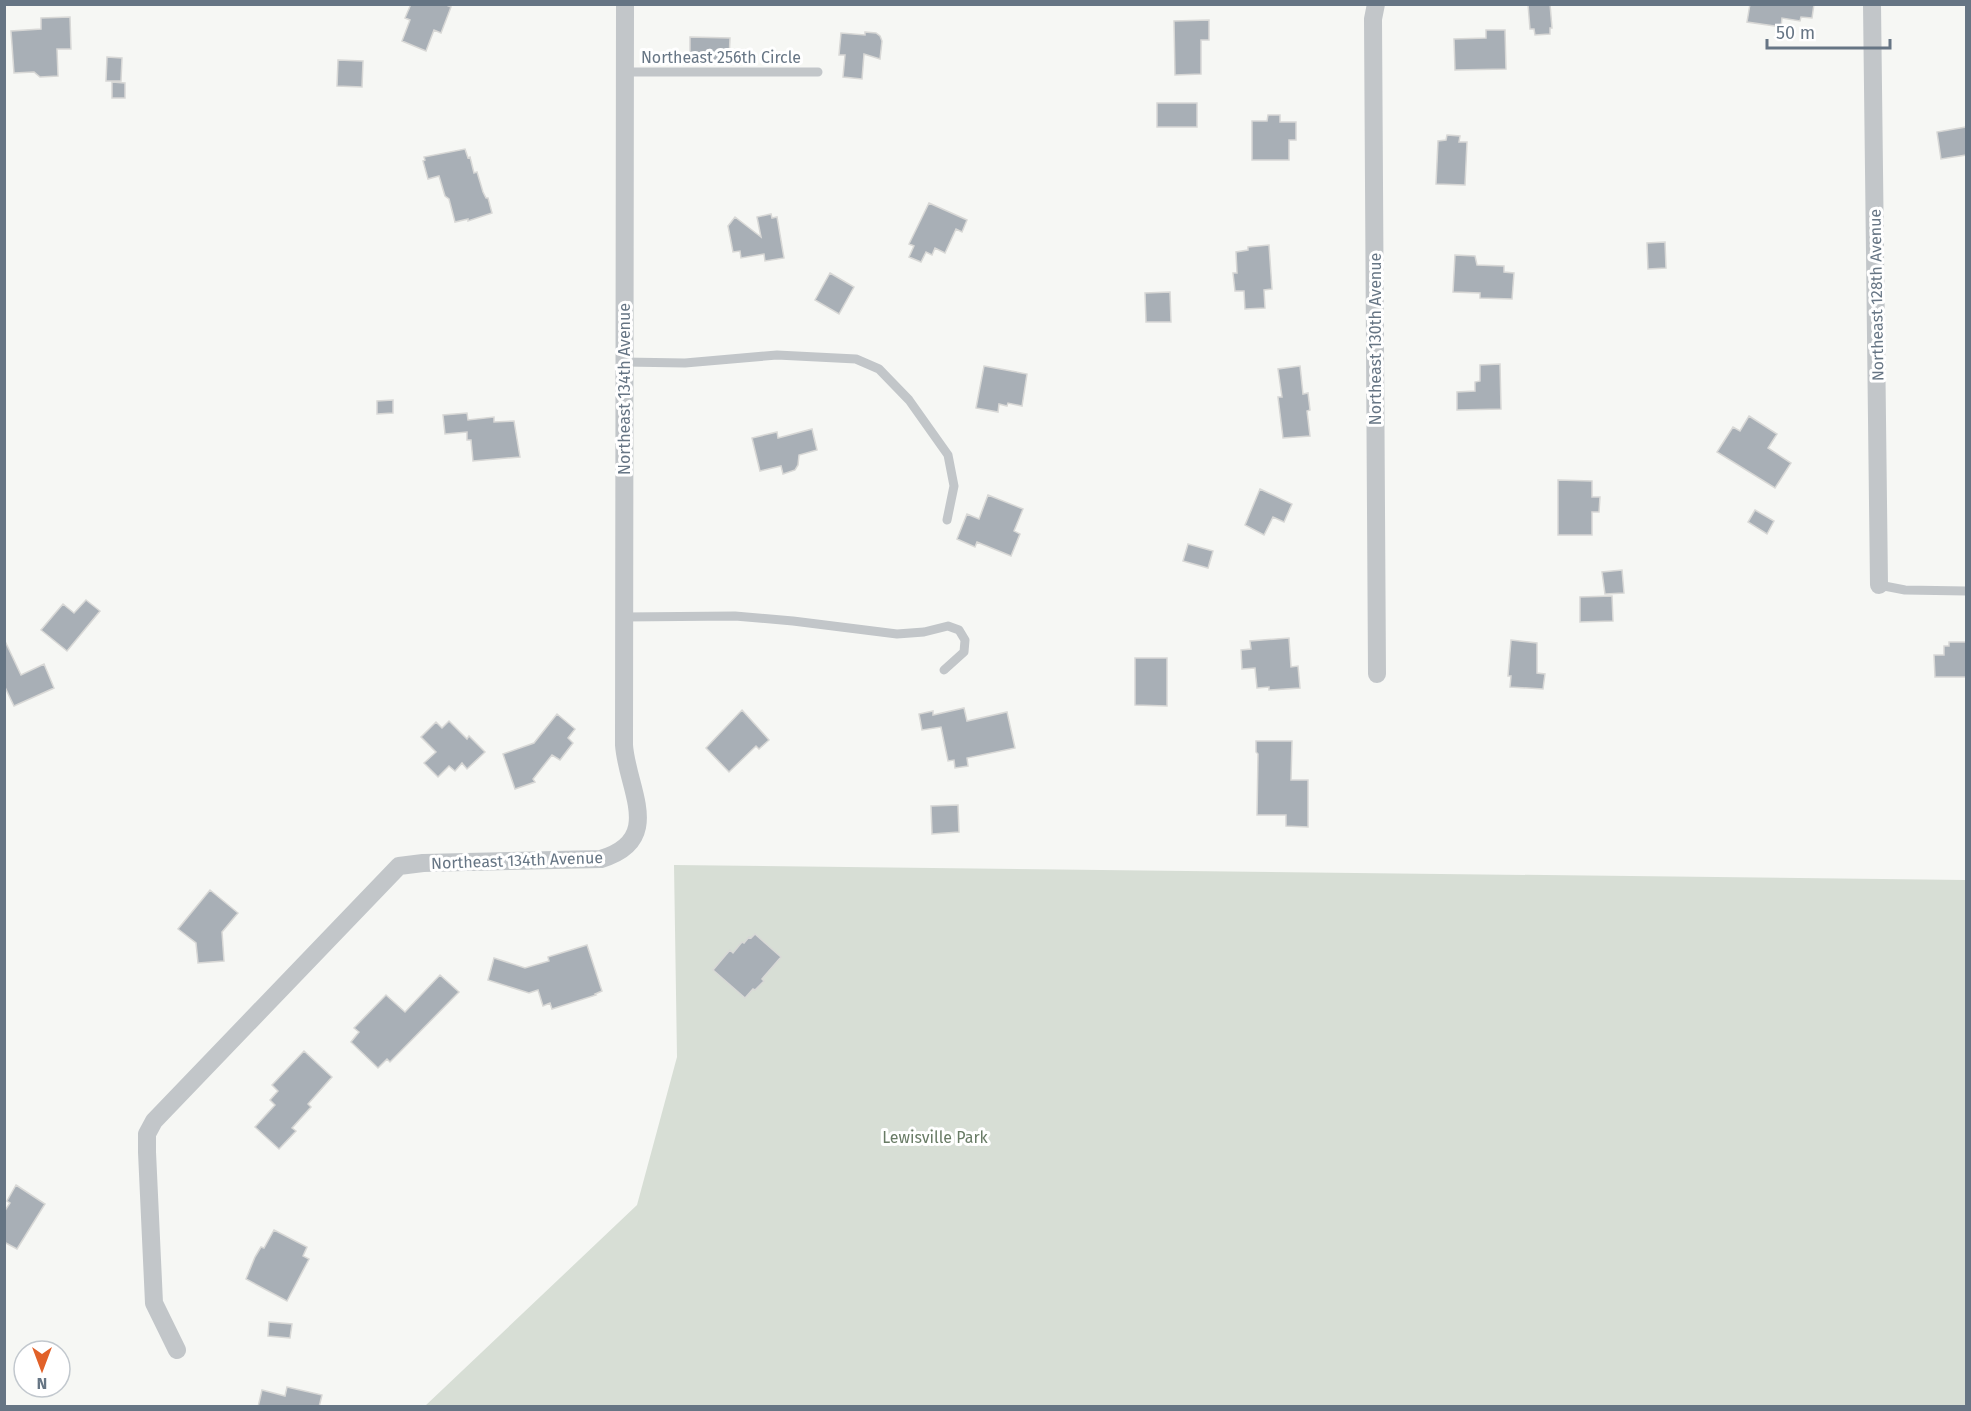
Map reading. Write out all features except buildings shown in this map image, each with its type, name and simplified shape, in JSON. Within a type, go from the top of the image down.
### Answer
[{"type":"street","name":"Northeast 134th Avenue","points":[[177,1350],[154,1302],[147,1134],[154,1120],[399,866],[423,863],[601,859],[623,849],[631,840],[639,819],[639,808],[624,753],[625,4]]},
{"type":"street","name":"Northeast 130th Avenue","points":[[1376,4],[1373,19],[1373,65],[1377,674]]},
{"type":"street","name":"Northeast 128th Avenue","points":[[1872,4],[1879,585]]},
{"type":"lane","name":"Northeast 256th Circle","points":[[625,72],[818,72]]},
{"type":"lane","points":[[624,362],[685,363],[777,356],[856,359],[879,369],[909,400],[948,455],[954,486],[947,520]]},
{"type":"lane","points":[[1879,585],[1905,590],[1966,591]]},
{"type":"lane","points":[[624,617],[735,616],[897,634],[924,632],[948,626],[959,630],[965,640],[964,652],[944,670]]},
{"type":"green space","name":"Lewisville Park","points":[[674,865],[1966,880],[1966,1406],[425,1406],[637,1205],[677,1057]]}]
